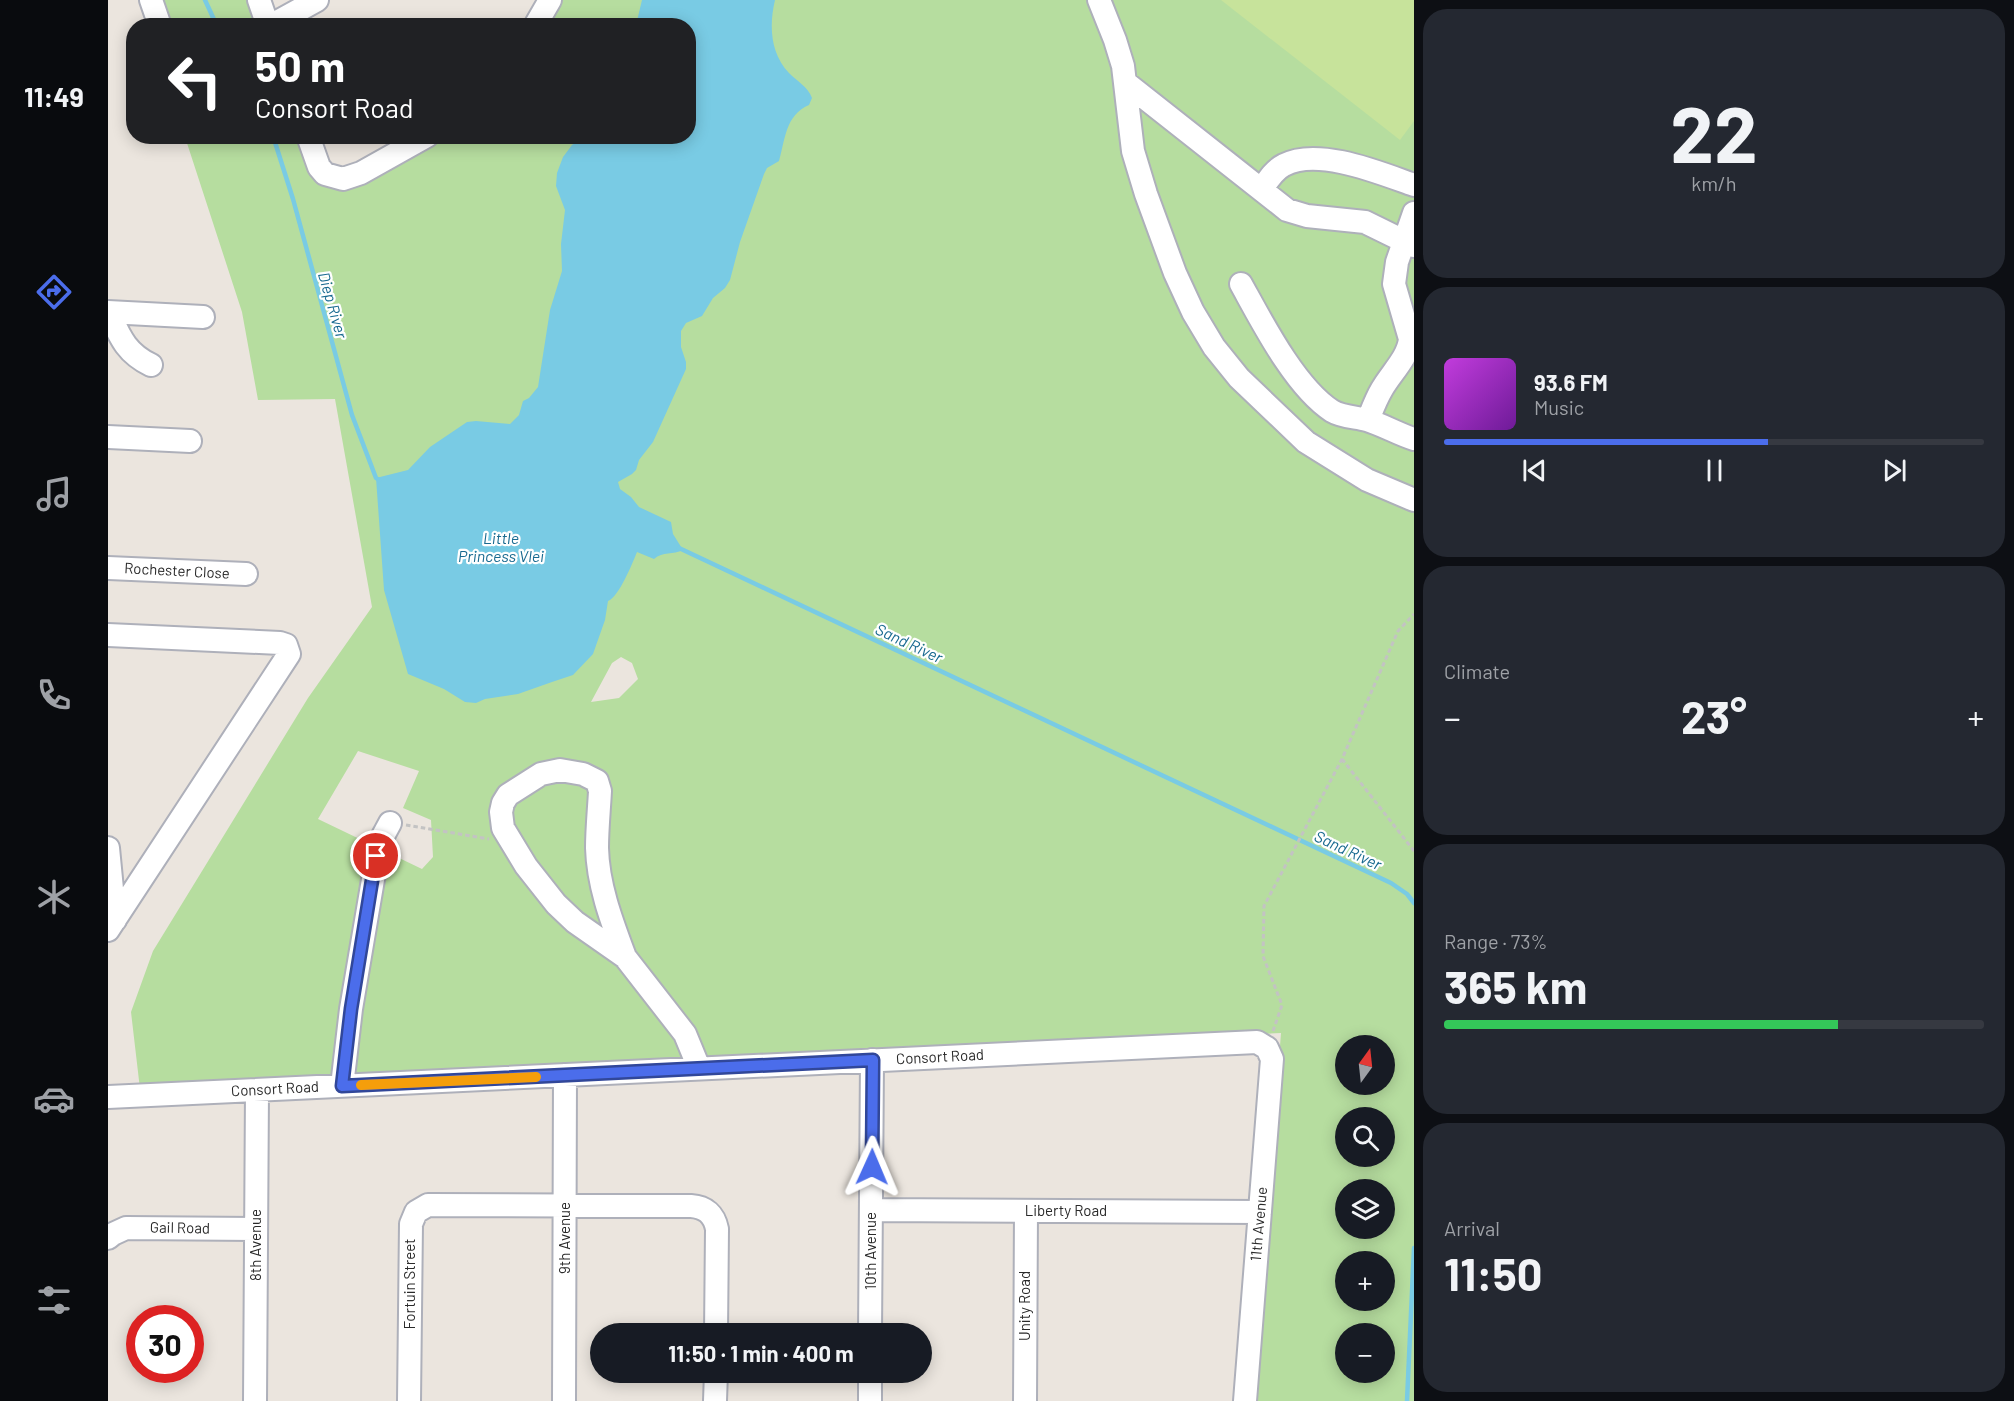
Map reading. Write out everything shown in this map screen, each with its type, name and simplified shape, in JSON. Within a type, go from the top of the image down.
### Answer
[{"type":"street","points":[[151,0],[157,18]]},
{"type":"street","points":[[259,0],[266,18]]},
{"type":"street","points":[[284,18],[317,0]]},
{"type":"street","points":[[540,18],[550,0]]},
{"type":"street","points":[[1099,0],[1115,40],[1126,83],[1128,124],[1136,162],[1174,273],[1193,312],[1214,347],[1239,378],[1306,442],[1367,480],[1414,500]]},
{"type":"street","points":[[1126,83],[1280,205],[1300,215],[1365,222],[1409,244]]},
{"type":"street","points":[[1128,124],[1148,116],[1165,113]]},
{"type":"street","points":[[311,144],[325,174],[343,179],[361,173],[413,144]]},
{"type":"street","points":[[1262,189],[1283,165],[1297,161],[1327,159],[1349,163],[1414,184]]},
{"type":"street","points":[[1368,420],[1381,390],[1404,357],[1409,345],[1410,339],[1394,284],[1397,262],[1409,244],[1414,213]]},
{"type":"street","points":[[1241,284],[1277,346],[1302,382],[1333,411],[1368,420],[1414,439]]},
{"type":"street","points":[[109,313],[203,317]]},
{"type":"street","points":[[109,313],[129,351],[151,365]]},
{"type":"street","points":[[108,437],[190,441]]},
{"type":"street","name":"Rochester Close","points":[[108,568],[246,574]]},
{"type":"street","points":[[108,635],[280,643],[289,649],[288,654],[112,925]]},
{"type":"street","points":[[625,957],[610,917],[601,877],[597,849],[600,791],[597,781],[583,774],[550,771],[541,774],[517,788],[502,803],[502,828],[539,885],[556,904],[575,922],[625,957],[685,1034],[699,1068]]},
{"type":"street","points":[[342,1086],[352,998],[376,856],[390,823]]},
{"type":"street","points":[[108,848],[112,925]]},
{"type":"street","points":[[110,871],[122,880],[140,882]]},
{"type":"street","name":"Consort Road","points":[[108,1097],[1251,1042],[1267,1048]]},
{"type":"street","name":"11th Avenue","points":[[1245,1401],[1272,1059],[1267,1048]]},
{"type":"street","name":"10th Avenue","points":[[870,1323],[873,1060]]},
{"type":"street","name":"9th Avenue","points":[[564,1401],[565,1075]]},
{"type":"street","name":"8th Avenue","points":[[255,1401],[257,1090]]},
{"type":"street","name":"Fortuin Street","points":[[409,1401],[410,1229],[416,1212],[433,1204],[565,1207],[698,1206],[710,1213],[717,1229],[716,1323]]},
{"type":"street","name":"Liberty Road","points":[[871,1210],[1260,1212]]},
{"type":"street","name":"Unity Road","points":[[1024,1401],[1026,1211]]},
{"type":"street","name":"Gail Road","points":[[108,1238],[126,1228],[256,1229]]},
{"type":"street","points":[[716,1383],[716,1401]]},
{"type":"street","points":[[870,1383],[870,1401]]},
{"type":"path","points":[[1267,1048],[1282,1005],[1263,956],[1264,906],[1342,759],[1398,631],[1414,614]]},
{"type":"path","points":[[1342,759],[1414,851]]},
{"type":"path","points":[[390,823],[511,842]]},
{"type":"green space","points":[[151,0],[251,0],[257,18],[157,18]]},
{"type":"green space","points":[[549,0],[1414,0],[1414,1401],[1253,1401],[1281,1033],[140,1089],[131,1012],[153,951],[308,698],[372,607],[335,399],[258,400],[242,312],[187,144],[312,144],[333,177],[411,144],[696,144],[696,18],[539,18]],"holes":[[[621,657],[632,663],[638,679],[619,698],[591,702],[612,663]],[[358,751],[419,771],[403,808],[431,820],[433,857],[422,869],[318,819]]]},
{"type":"green space","points":[[1221,0],[1414,0],[1414,121],[1400,140]]},
{"type":"water","name":"Little Princess Vlei","points":[[642,0],[775,0],[772,29],[778,57],[812,98],[809,105],[795,115],[787,129],[779,161],[767,168],[764,174],[740,242],[730,280],[725,288],[713,298],[702,316],[686,323],[681,331],[681,347],[686,369],[653,442],[639,460],[636,470],[618,482],[620,489],[639,507],[671,522],[673,534],[683,550],[654,559],[637,552],[621,587],[608,601],[605,620],[593,654],[573,675],[518,694],[485,699],[476,703],[465,702],[444,689],[408,674],[384,590],[376,478],[408,470],[430,447],[467,422],[510,424],[519,415],[523,401],[529,398],[538,387],[550,310],[562,271],[561,244],[565,210],[556,186],[557,173],[563,157],[572,145],[696,144],[696,18],[638,18]]},
{"type":"waterway","name":"Diep River","points":[[205,0],[213,18]]},
{"type":"waterway","name":"Diep River","points":[[276,144],[293,199],[352,415],[376,478],[379,480]]},
{"type":"waterway","name":"Sand River","points":[[679,548],[1391,883],[1407,894],[1414,903]]},
{"type":"waterway","name":"Sand River","points":[[1407,1401],[1414,1248]]},
{"type":"slow traffic","points":[[361,1085],[536,1077]]},
{"type":"route","points":[[376,856],[345,1046],[342,1086],[873,1060],[872,1167]]}]
